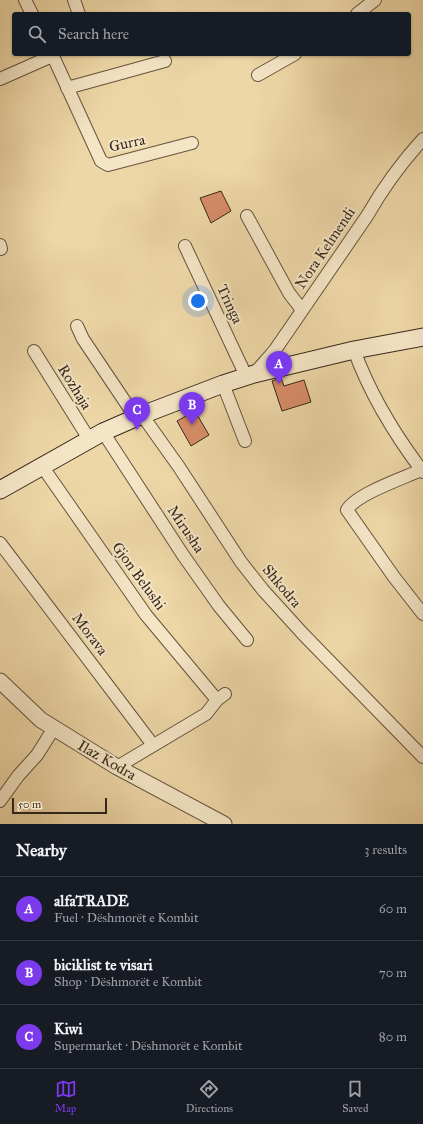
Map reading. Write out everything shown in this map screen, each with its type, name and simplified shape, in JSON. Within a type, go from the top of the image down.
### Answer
[{"type":"main road","points":[[1,486],[42,466],[96,436],[139,416],[223,384],[250,375],[354,350],[423,338]]},
{"type":"street","points":[[25,0],[31,12]]},
{"type":"street","points":[[74,0],[79,12]]},
{"type":"street","points":[[360,12],[375,0]]},
{"type":"street","points":[[0,79],[50,56]]},
{"type":"street","name":"Gurra","points":[[52,56],[101,161],[108,165],[192,143]]},
{"type":"street","points":[[258,76],[292,56]]},
{"type":"street","points":[[67,88],[165,61]]},
{"type":"street","name":"Nora Kelmendi","points":[[250,375],[275,350],[367,216],[379,194],[396,170],[423,139]]},
{"type":"street","points":[[246,216],[290,293],[302,310]]},
{"type":"street","name":"Tringa","points":[[185,246],[250,375]]},
{"type":"street","name":"Shkodra","points":[[77,326],[83,339],[139,416],[179,466],[241,562],[263,590],[302,634],[423,757]]},
{"type":"street","points":[[354,350],[382,411],[422,471],[373,491],[356,501],[347,510],[394,577],[423,614]]},
{"type":"street","name":"Rozhaja","points":[[34,351],[96,436]]},
{"type":"street","points":[[223,384],[245,441]]},
{"type":"street","name":"Mirusha","points":[[96,436],[219,606],[247,640]]},
{"type":"street","name":"Gjon Belushi","points":[[42,466],[146,615],[221,697],[206,714],[153,745]]},
{"type":"street","name":"Morava","points":[[0,544],[153,745]]},
{"type":"street","name":"Ilaz Kodra","points":[[0,681],[41,720],[117,767],[224,824]]},
{"type":"street","points":[[0,801],[18,776],[38,755],[54,728]]},
{"type":"street","points":[[411,744],[423,740]]},
{"type":"street","points":[[117,767],[153,745]]},
{"type":"building","points":[[221,191],[231,211],[211,223],[200,198]]},
{"type":"building","points":[[281,378],[284,386],[304,380],[311,402],[282,411],[272,381]]},
{"type":"building","points":[[195,411],[209,435],[191,446],[177,421]]},
{"type":"place","name":"alfaTRADE","points":[[279,384]]},
{"type":"place","name":"biciklist te visari","points":[[192,425]]},
{"type":"place","name":"Kiwi","points":[[137,430]]}]
